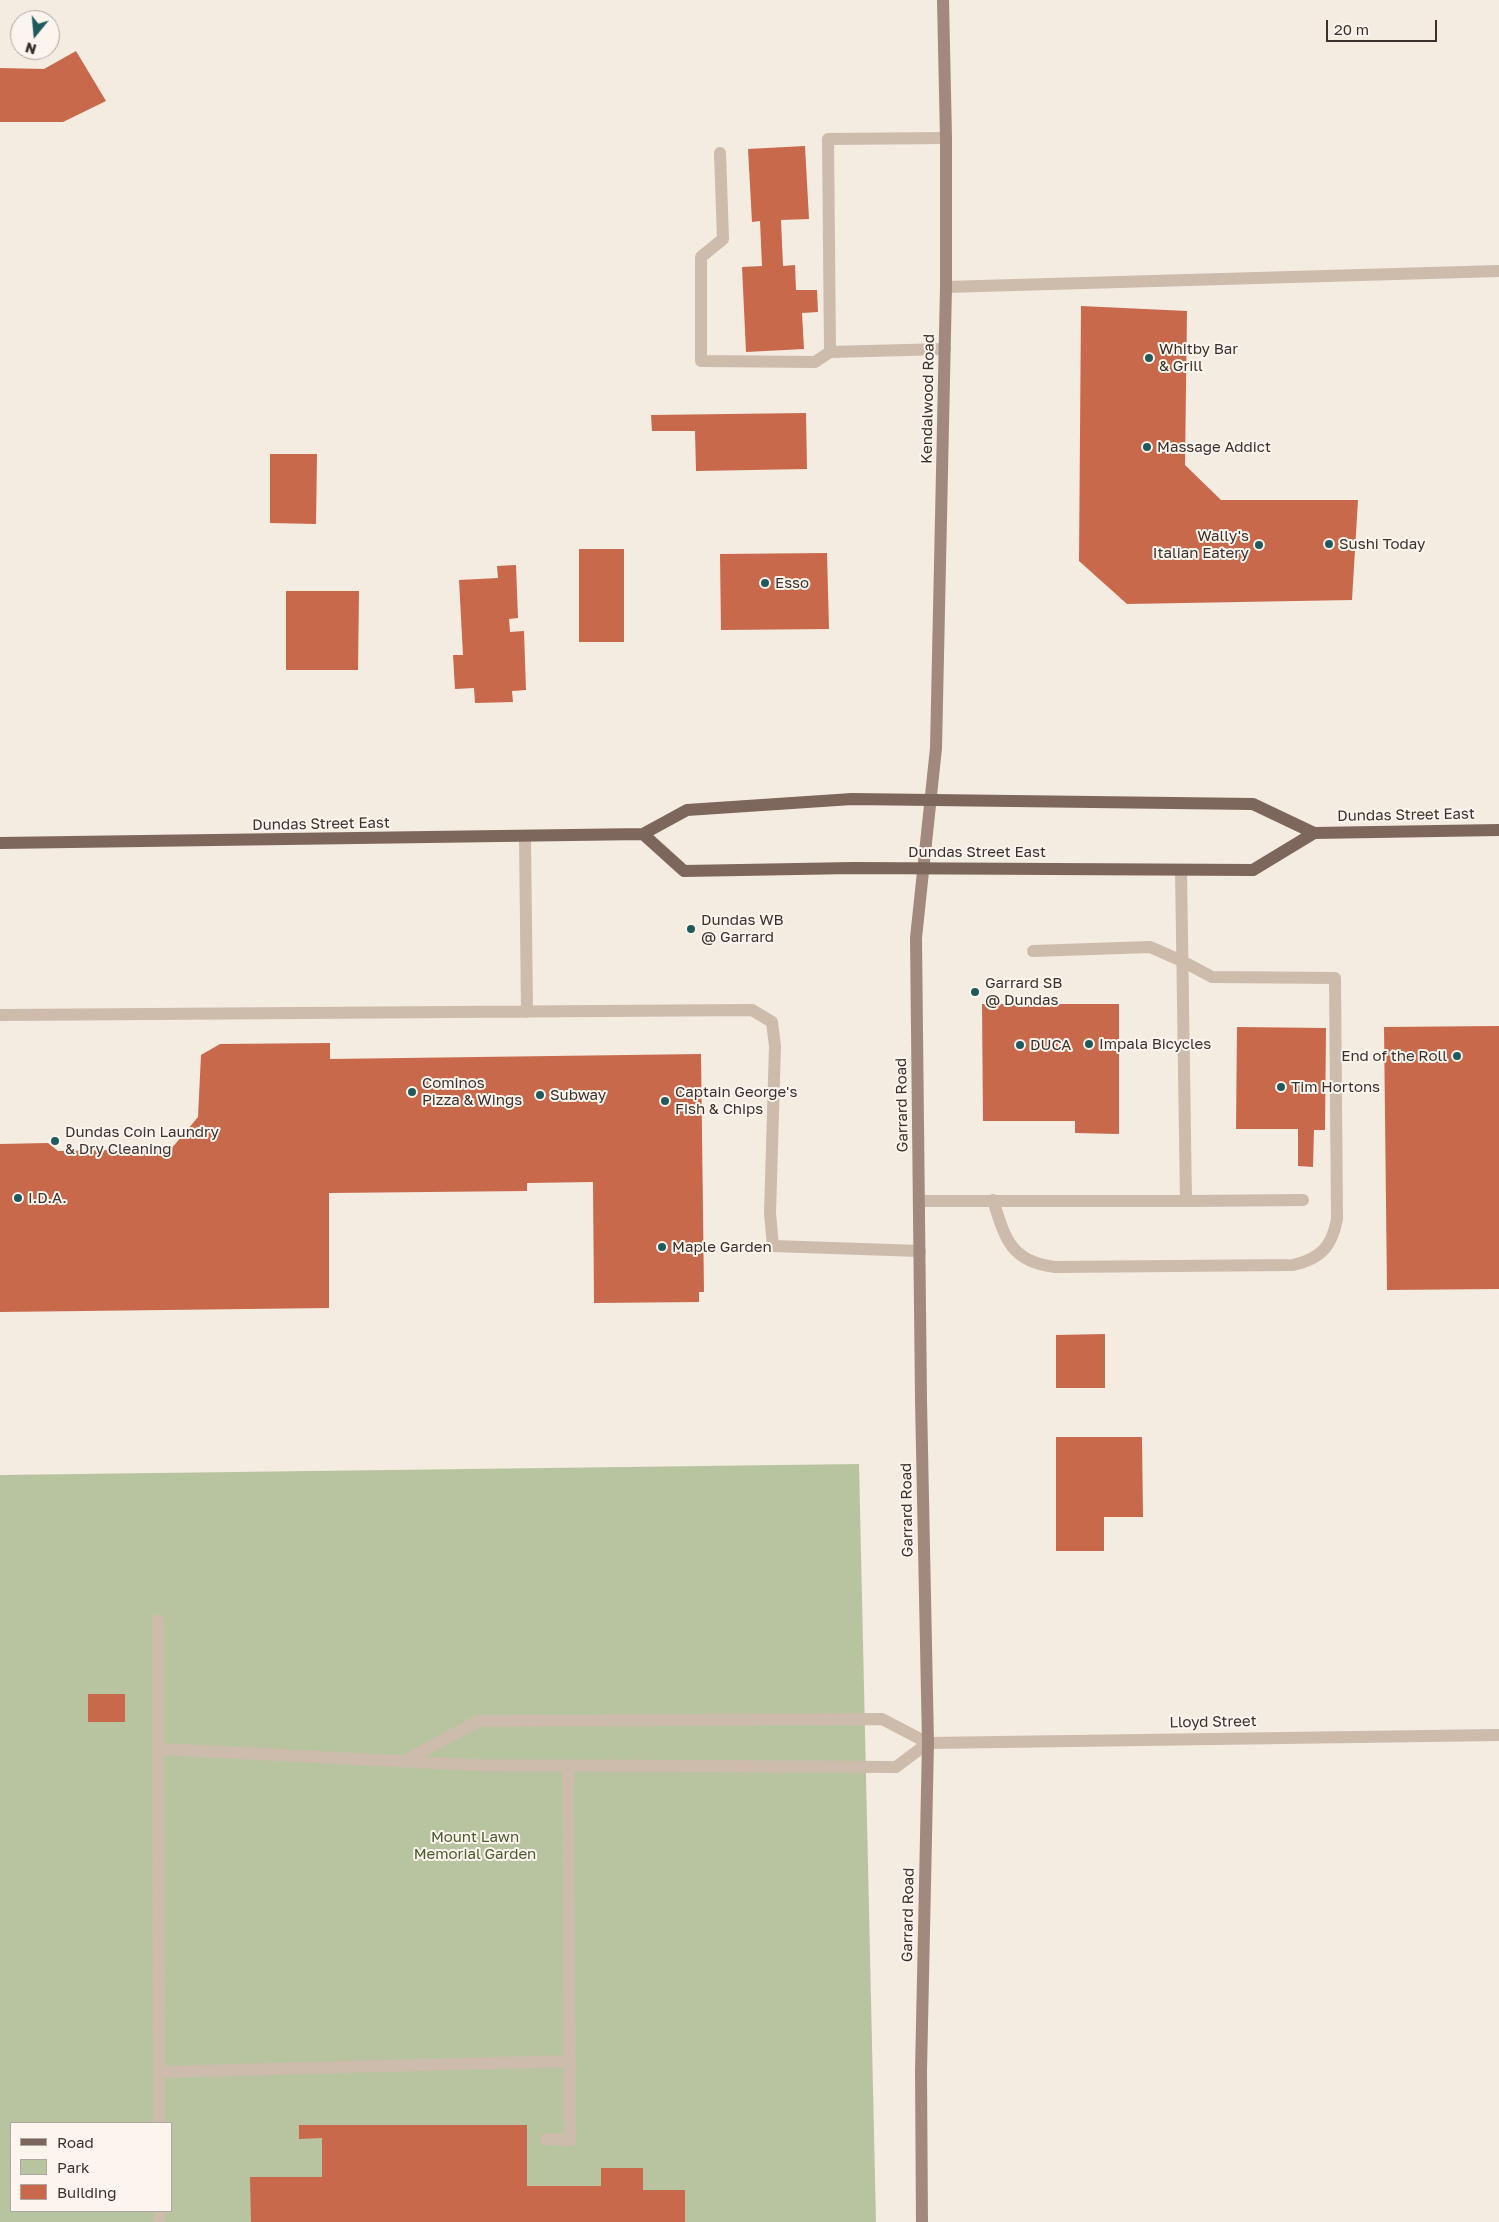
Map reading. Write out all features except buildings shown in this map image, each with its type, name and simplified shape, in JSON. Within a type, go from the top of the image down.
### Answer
[{"type":"main road","name":"Dundas Street East","points":[[0,843],[643,834],[687,810],[852,799],[1254,804],[1314,833],[1499,830]]},
{"type":"main road","name":"Dundas Street East","points":[[643,834],[684,871],[923,868],[1252,870],[1314,833]]},
{"type":"street","name":"Kendalwood Road","points":[[932,799],[936,748],[946,287],[946,138],[942,0]]},
{"type":"street","points":[[830,352],[828,139],[946,138]]},
{"type":"street","points":[[720,153],[723,239],[701,257],[701,361],[815,362],[830,352],[945,349]]},
{"type":"street","points":[[946,287],[1499,271]]},
{"type":"street","name":"Garrard Road","points":[[922,2222],[921,2071],[928,1743],[921,1410],[916,938],[932,799]]},
{"type":"street","points":[[525,837],[527,1012]]},
{"type":"street","points":[[1181,870],[1186,1201]]},
{"type":"street","points":[[993,1200],[1002,1228],[1017,1254],[1038,1265],[1055,1267],[1293,1265],[1310,1261],[1324,1250],[1334,1236],[1337,1219],[1335,978],[1212,977],[1150,947],[1033,951]]},
{"type":"street","points":[[0,1015],[752,1010],[772,1022],[775,1046],[770,1213],[773,1246],[920,1251]]},
{"type":"street","points":[[919,1200],[1303,1200]]},
{"type":"street","points":[[158,1620],[160,1749],[159,2122]]},
{"type":"street","points":[[160,1749],[475,1765],[896,1767],[928,1743],[882,1718],[478,1721],[404,1761]]},
{"type":"street","name":"Lloyd Street","points":[[928,1743],[1499,1735]]},
{"type":"street","points":[[546,2139],[570,2140],[568,1765]]},
{"type":"street","points":[[159,2072],[569,2062]]},
{"type":"green space","name":"Mount Lawn Memorial Garden","points":[[859,1464],[876,2222],[0,2222],[0,1475]]},
{"type":"place","name":"Whitby Bar & Grill","points":[[1149,358]]},
{"type":"place","name":"Massage Addict","points":[[1147,447]]},
{"type":"place","name":"Sushi Today","points":[[1329,544]]},
{"type":"place","name":"Wally's Italian Eatery","points":[[1259,545]]},
{"type":"place","name":"Esso","points":[[765,583]]},
{"type":"place","name":"Dundas WB @ Garrard","points":[[691,929]]},
{"type":"place","name":"Garrard SB @ Dundas","points":[[975,992]]},
{"type":"place","name":"Impala Bicycles","points":[[1089,1044]]},
{"type":"place","name":"DUCA","points":[[1020,1045]]},
{"type":"place","name":"End of the Roll","points":[[1457,1056]]},
{"type":"place","name":"Tim Hortons","points":[[1281,1087]]},
{"type":"place","name":"Cominos Pizza & Wings","points":[[412,1092]]},
{"type":"place","name":"Subway","points":[[540,1095]]},
{"type":"place","name":"Captain George's Fish & Chips","points":[[665,1101]]},
{"type":"place","name":"Dundas Coin Laundry & Dry Cleaning","points":[[55,1141]]},
{"type":"place","name":"I.D.A.","points":[[18,1198]]},
{"type":"place","name":"Maple Garden","points":[[662,1247]]}]
